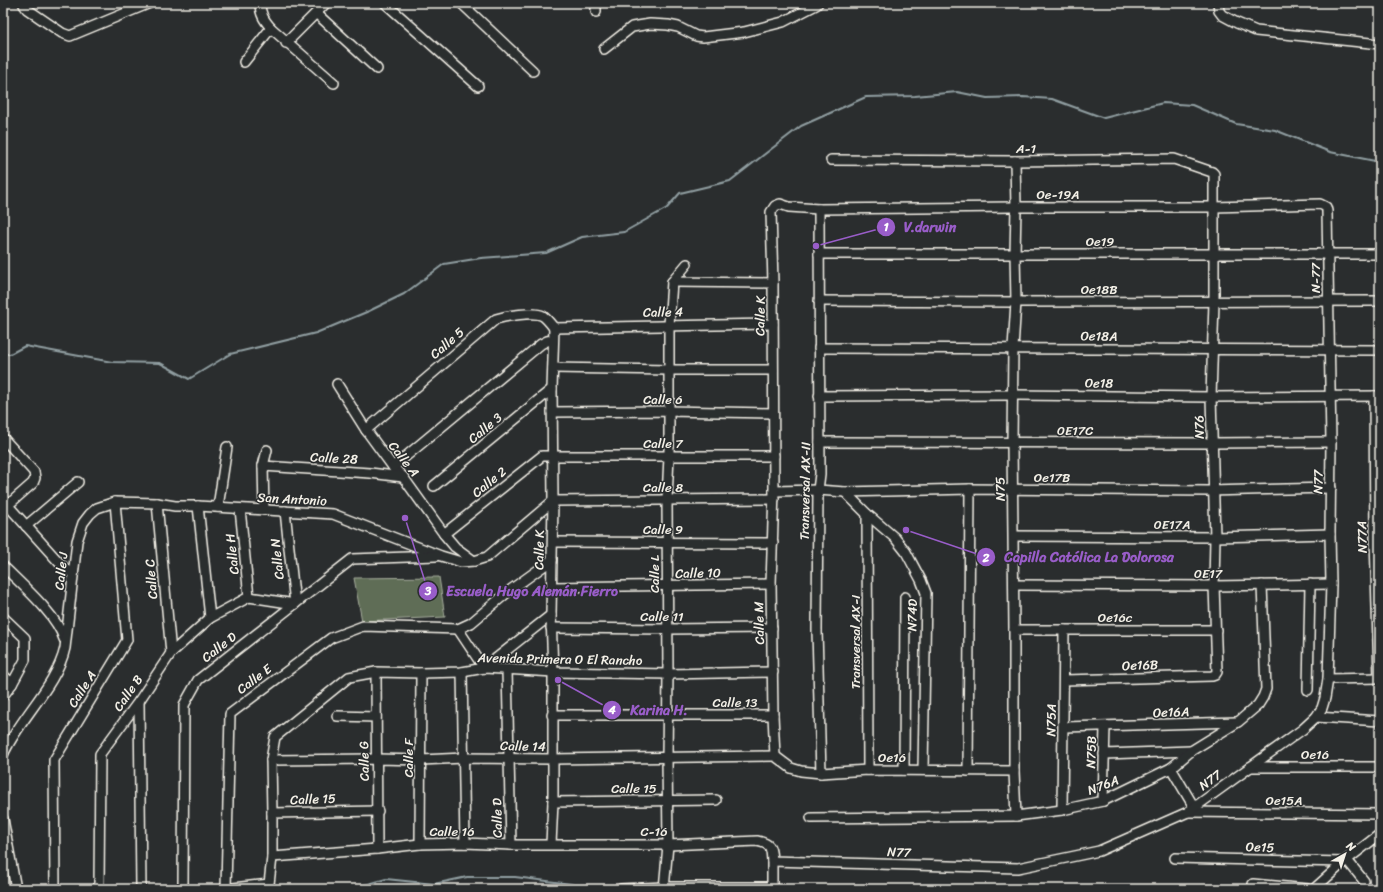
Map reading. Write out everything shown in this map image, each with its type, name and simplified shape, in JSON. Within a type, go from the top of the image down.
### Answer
[{"type":"street","points":[[24,3],[24,6],[27,9],[62,34],[70,36],[150,3]]},
{"type":"street","points":[[260,3],[260,10],[263,19],[271,28],[286,43],[334,83]]},
{"type":"street","points":[[286,43],[317,14],[326,3]]},
{"type":"street","points":[[386,3],[478,86]]},
{"type":"street","points":[[461,3],[533,71]]},
{"type":"street","points":[[604,49],[632,27],[650,24],[668,25],[678,27],[696,36],[703,37],[744,32],[783,22],[818,3]]},
{"type":"street","points":[[1218,7],[1236,23],[1256,31],[1380,44]]},
{"type":"street","points":[[317,14],[376,69]]},
{"type":"street","points":[[244,62],[271,28]]},
{"type":"street","name":"A-1","points":[[831,160],[1014,161],[1174,159],[1212,172],[1214,179]]},
{"type":"street","name":"N75","points":[[1014,161],[1016,207],[1016,302],[1013,348],[1012,443],[1014,536],[1014,771],[1016,816]]},
{"type":"street","name":"N76","points":[[1214,179],[1214,302],[1211,397],[1217,672],[1215,675]]},
{"type":"street","name":"Calle K","points":[[774,495],[773,283],[771,212],[777,204],[789,207]]},
{"type":"street","name":"Oe-19A","points":[[789,207],[819,209],[1214,207],[1320,204],[1326,207]]},
{"type":"street","name":"N-77","points":[[1326,207],[1329,254],[1329,350]]},
{"type":"street","name":"Transversal AX-II","points":[[819,209],[818,348],[820,474],[818,490],[816,631],[821,773]]},
{"type":"street","name":"Oe19","points":[[819,254],[1380,254]]},
{"type":"street","points":[[672,282],[687,264]]},
{"type":"street","points":[[672,282],[773,283]]},
{"type":"street","name":"Calle L","points":[[664,888],[668,845],[667,499],[669,456],[669,325],[672,282]]},
{"type":"street","name":"Oe18B","points":[[819,301],[1380,301]]},
{"type":"street","name":"Calle 5","points":[[366,430],[496,318],[538,314],[548,321],[554,328]]},
{"type":"street","name":"Calle 4","points":[[554,328],[772,324]]},
{"type":"street","name":"Calle K","points":[[552,844],[553,672],[552,628],[550,615],[553,542],[552,389],[554,328]]},
{"type":"street","points":[[393,467],[541,344],[553,340]]},
{"type":"street","name":"Oe18A","points":[[818,348],[1380,350]]},
{"type":"street","name":"N77","points":[[772,861],[1018,868],[1099,851],[1191,810],[1288,741],[1316,717],[1322,708],[1328,679],[1331,584],[1331,442],[1329,350]]},
{"type":"street","points":[[553,368],[773,370]]},
{"type":"street","name":"Calle A","points":[[337,384],[366,430],[454,547],[474,561]]},
{"type":"street","name":"Calle 3","points":[[434,486],[552,389]]},
{"type":"street","name":"Oe18","points":[[819,396],[1377,396]]},
{"type":"street","name":"N77A","points":[[1377,396],[1379,678]]},
{"type":"street","name":"Calle 6","points":[[552,412],[668,411],[773,413]]},
{"type":"street","points":[[3,438],[36,476],[34,483],[5,503],[65,569],[73,574]]},
{"type":"street","name":"0E17C","points":[[820,442],[1331,442]]},
{"type":"street","points":[[218,507],[227,447]]},
{"type":"street","points":[[264,510],[263,466],[267,450]]},
{"type":"street","name":"Calle 2","points":[[444,534],[542,456],[552,456]]},
{"type":"street","name":"Calle 7","points":[[552,456],[774,456]]},
{"type":"street","name":"Calle 28","points":[[263,466],[370,473],[403,478]]},
{"type":"street","points":[[26,526],[78,482]]},
{"type":"street","name":"Oe17B","points":[[774,495],[818,490],[845,492],[970,489],[1214,491],[1331,488]]},
{"type":"street","points":[[968,771],[970,489]]},
{"type":"street","name":"N74D","points":[[845,492],[867,514],[895,538],[906,552],[921,580],[926,593],[923,770]]},
{"type":"street","name":"Calle 8","points":[[553,500],[667,499],[774,495]]},
{"type":"street","name":"Calle M","points":[[774,495],[771,584],[775,756]]},
{"type":"street","name":"San Antonio","points":[[97,508],[115,502],[157,503],[175,506],[333,514],[461,562],[474,561],[487,557],[553,500]]},
{"type":"street","name":"Calle A","points":[[55,889],[54,760],[127,640],[115,502]]},
{"type":"street","name":"Calle C","points":[[157,503],[171,653]]},
{"type":"street","points":[[198,506],[210,618]]},
{"type":"street","name":"Calle J","points":[[3,755],[11,740],[59,666],[64,654],[77,541],[84,523],[90,514],[97,508]]},
{"type":"street","name":"Calle H","points":[[240,509],[249,597]]},
{"type":"street","name":"Calle N","points":[[285,511],[295,604]]},
{"type":"street","name":"Transversal AX-I","points":[[867,514],[868,770]]},
{"type":"street","name":"0E17A","points":[[1014,536],[1215,537],[1330,534]]},
{"type":"street","name":"Calle 9","points":[[553,542],[773,543]]},
{"type":"street","points":[[445,557],[454,552],[454,547]]},
{"type":"street","name":"Calle D","points":[[184,889],[184,705],[198,680],[352,559],[445,557]]},
{"type":"street","points":[[550,615],[484,668],[458,629],[471,623],[509,591],[552,560]]},
{"type":"street","points":[[3,566],[54,619],[61,630],[65,642]]},
{"type":"street","name":"Calle 10","points":[[552,587],[771,584]]},
{"type":"street","name":"N76A","points":[[811,818],[1016,816],[1062,810],[1103,801],[1171,768],[1191,752],[1238,722],[1258,705],[1263,697],[1266,689],[1262,584]]},
{"type":"street","points":[[1308,690],[1310,584]]},
{"type":"street","name":"0E17","points":[[1014,585],[1214,586],[1331,584]]},
{"type":"street","points":[[249,597],[295,604]]},
{"type":"street","name":"Calle B","points":[[99,889],[100,754],[171,653],[210,618],[249,597]]},
{"type":"street","points":[[904,770],[905,597]]},
{"type":"street","points":[[3,616],[25,638],[25,660],[12,684],[3,696]]},
{"type":"street","name":"Calle E","points":[[225,889],[230,714],[331,638],[363,626],[458,629]]},
{"type":"street","name":"Calle 11","points":[[552,628],[772,628]]},
{"type":"street","name":"Oe16c","points":[[1014,630],[1216,630]]},
{"type":"street","name":"N75A","points":[[1062,810],[1064,630]]},
{"type":"street","name":"Avenida Primera O El Rancho","points":[[225,889],[269,884],[272,857],[271,760],[276,737],[349,677],[376,672],[462,672],[484,668],[553,672],[668,674],[773,672]]},
{"type":"street","name":"Calle D","points":[[507,670],[511,845]]},
{"type":"street","name":"Calle G","points":[[376,672],[378,810],[377,849]]},
{"type":"street","points":[[462,672],[465,843]]},
{"type":"street","name":"Calle F","points":[[420,844],[421,673]]},
{"type":"street","points":[[3,675],[12,684]]},
{"type":"street","name":"Oe16B","points":[[1064,680],[1215,675]]},
{"type":"street","points":[[1328,679],[1379,678]]},
{"type":"street","points":[[138,701],[141,889]]},
{"type":"street","name":"Calle 13","points":[[552,715],[773,715]]},
{"type":"street","points":[[337,716],[376,717]]},
{"type":"street","points":[[1316,717],[1380,721]]},
{"type":"street","name":"Oe16A","points":[[1064,727],[1238,722]]},
{"type":"street","name":"N75B","points":[[1103,801],[1105,727]]},
{"type":"street","points":[[1104,754],[1191,752]]},
{"type":"street","name":"Oe16","points":[[775,756],[792,768],[801,771],[821,773],[868,770],[1014,771]]},
{"type":"street","name":"Calle 14","points":[[271,760],[421,760],[464,758],[552,759],[775,756]]},
{"type":"street","name":"Oe16","points":[[1250,767],[1380,767]]},
{"type":"street","points":[[1171,768],[1191,810]]},
{"type":"street","name":"Calle 15","points":[[553,802],[716,800]]},
{"type":"street","name":"Calle 15","points":[[272,813],[378,810]]},
{"type":"street","name":"Oe15A","points":[[1191,810],[1380,814]]},
{"type":"street","points":[[3,819],[16,889]]},
{"type":"street","points":[[1314,889],[1345,861],[1380,834]]},
{"type":"street","name":"C-16","points":[[552,844],[668,845],[758,841],[770,846],[772,861]]},
{"type":"street","name":"Calle 16","points":[[272,857],[377,849],[420,844],[552,844]]},
{"type":"street","name":"Oe15","points":[[1175,858],[1345,861]]},
{"type":"street","points":[[621,889],[768,888],[772,884],[772,861]]},
{"type":"street","points":[[1345,861],[1364,881]]},
{"type":"street","points":[[1253,884],[1308,889]]},
{"type":"street","points":[[611,889],[616,889]]},
{"type":"green space","points":[[439,577],[445,617],[362,621],[354,578]]},
{"type":"waterway","points":[[3,354],[10,354],[25,346],[112,362],[160,363],[189,379],[230,354],[316,333],[369,311],[404,294],[444,264],[481,258],[546,253],[582,237],[624,232],[667,208],[680,193],[730,181],[801,126],[866,97],[915,96],[957,92],[987,98],[1023,97],[1052,99],[1104,118],[1163,103],[1192,105],[1236,124],[1275,130],[1330,152],[1380,162]]},
{"type":"waterway","points":[[351,889],[386,879],[434,884],[467,877],[515,877],[571,884],[583,889]]},
{"type":"place","name":"V.darwin","points":[[816,246]]},
{"type":"place","name":"Escuela Hugo Alemán Fierro","points":[[405,518]]},
{"type":"place","name":"Capilla Católica La Dolorosa","points":[[906,530]]},
{"type":"place","name":"Karina H.","points":[[558,680]]}]
